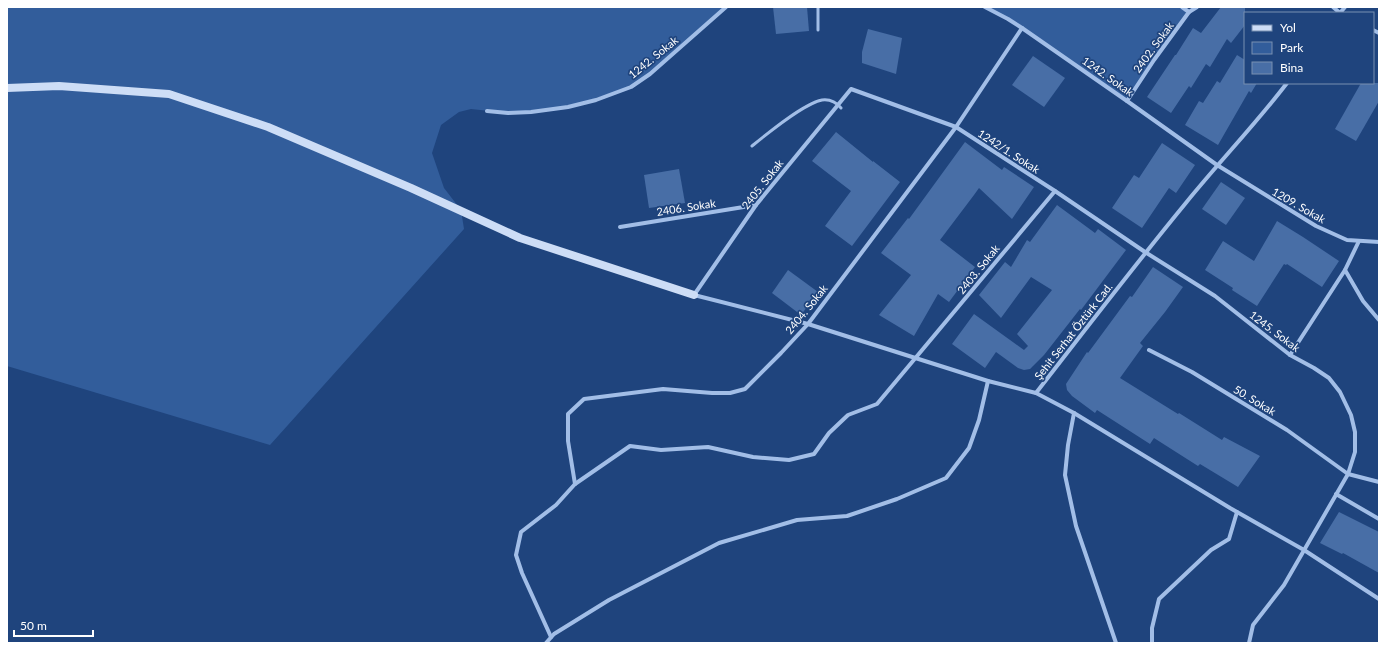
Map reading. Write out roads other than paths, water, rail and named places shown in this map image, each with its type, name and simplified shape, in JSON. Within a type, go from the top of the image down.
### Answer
[{"type":"street","name":"1242. Sokak","points":[[486,111],[508,113],[531,112],[568,107],[596,100],[631,87],[650,74],[726,7]]},
{"type":"street","name":"1242. Sokak","points":[[985,7],[1022,28],[1127,100],[1217,165]]},
{"type":"street","points":[[1182,7],[1189,12]]},
{"type":"street","name":"2402. Sokak","points":[[1127,100],[1189,12],[1197,7]]},
{"type":"street","name":"2404. Sokak","points":[[575,484],[568,441],[568,414],[584,399],[663,389],[730,393],[745,389],[781,353],[808,324],[956,127],[1022,28]]},
{"type":"street","name":"Şehit Serhat Öztürk Cad.","points":[[1286,84],[1271,104],[1217,165],[1145,252],[1036,393],[1074,413],[1237,512],[1304,550],[1379,599]]},
{"type":"street","points":[[7,88],[60,86],[169,94],[268,127],[411,188],[520,238],[694,295],[808,324],[988,381],[1036,393]]},
{"type":"street","name":"1242/1. Sokak","points":[[851,89],[956,127],[1055,191],[1145,252]]},
{"type":"street","name":"2405. Sokak","points":[[694,295],[756,205],[851,89]]},
{"type":"street","name":"1209. Sokak","points":[[1217,165],[1316,226],[1348,240],[1379,242]]},
{"type":"street","name":"2403. Sokak","points":[[551,637],[522,573],[516,555],[521,532],[556,505],[575,484],[630,446],[661,450],[708,447],[752,457],[789,460],[814,454],[829,433],[848,415],[877,404],[1055,191]]},
{"type":"street","name":"2406. Sokak","points":[[620,227],[756,205]]},
{"type":"street","points":[[1290,355],[1345,270],[1359,241]]},
{"type":"street","name":"1245. Sokak","points":[[1145,252],[1215,296],[1290,355],[1329,378],[1340,392],[1351,415],[1355,432],[1355,452],[1348,474],[1284,585],[1253,625],[1249,643]]},
{"type":"street","points":[[1345,270],[1379,320]]},
{"type":"street","name":"50. Sokak","points":[[1149,350],[1192,372],[1287,430],[1348,474]]},
{"type":"street","points":[[546,643],[554,634],[609,600],[719,542],[797,520],[847,516],[897,499],[946,478],[969,448],[979,420],[988,381]]},
{"type":"street","points":[[1074,413],[1068,445],[1065,475],[1076,526],[1116,643]]},
{"type":"street","points":[[1348,474],[1379,482]]},
{"type":"street","points":[[1336,494],[1379,519]]},
{"type":"street","points":[[1152,643],[1152,628],[1159,599],[1211,550],[1229,539],[1237,512]]},
{"type":"lane","points":[[818,7],[818,30]]},
{"type":"lane","points":[[752,146],[776,126],[813,103],[828,100],[841,108]]}]
